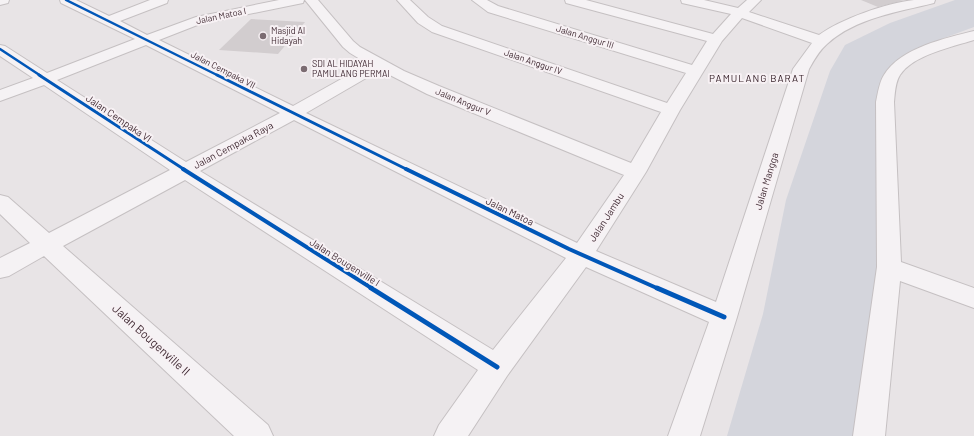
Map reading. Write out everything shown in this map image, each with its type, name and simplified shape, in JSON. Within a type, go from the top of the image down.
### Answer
[{"type":"street","points":[[110,20],[162,0]]},
{"type":"street","name":"Jalan Matoa I","points":[[0,96],[181,26],[200,20],[298,0]]},
{"type":"street","name":"Jalan Anggur V","points":[[312,0],[348,44],[355,50],[379,64],[433,90],[636,172]]},
{"type":"street","name":"Jalan Anggur IV","points":[[403,0],[423,20],[438,29],[671,110]]},
{"type":"street","name":"Jalan Anggur III","points":[[478,0],[493,9],[695,71]]},
{"type":"street","points":[[571,0],[716,39]]},
{"type":"street","points":[[687,0],[742,8]]},
{"type":"street","points":[[717,0],[742,8],[821,41]]},
{"type":"street","name":"Jalan Mangga","points":[[684,436],[724,317],[801,68],[821,41],[839,30],[866,16],[930,0]]},
{"type":"street","points":[[71,1],[146,40]]},
{"type":"street","name":"Jalan Jambu","points":[[450,436],[496,368],[582,254],[636,172],[695,71],[716,39],[742,8]]},
{"type":"street","points":[[869,436],[889,267],[885,102],[890,80],[895,70],[905,61],[925,51],[974,35]]},
{"type":"street","name":"Jalan Cempaka VII","points":[[146,40],[292,114]]},
{"type":"street","name":"Jalan Cempaka VI","points":[[0,49],[185,170]]},
{"type":"street","name":"Jalan Cempaka Raya","points":[[0,269],[292,114],[379,64]]},
{"type":"street","name":"Jalan Matoa","points":[[292,114],[582,254],[724,317]]},
{"type":"street","name":"Jalan Bougenville I","points":[[185,170],[496,368]]},
{"type":"street","name":"Jalan Bougenville II","points":[[0,202],[257,436]]},
{"type":"street","points":[[889,267],[974,298]]},
{"type":"shaded area","points":[[955,0],[974,0],[974,27],[928,44],[894,69],[868,436],[727,436],[763,314],[786,200],[830,71],[845,45],[890,23]]},
{"type":"building","points":[[861,0],[904,0],[878,7]]},
{"type":"building","name":"Masjid Al Hidayah","points":[[251,19],[305,22],[278,54],[219,50]]},
{"type":"cycle path","points":[[66,0],[506,219],[569,249],[724,317]]},
{"type":"cycle path","points":[[0,49],[173,163],[497,367]]},
{"type":"place","name":"Masjid Al Hidayah","points":[[263,36]]},
{"type":"place","name":"SDI AL HIDAYAH PAMULANG PERMAI","points":[[304,69]]},
{"type":"district","name":"PAMULANG BARAT","points":[[757,78]]}]
